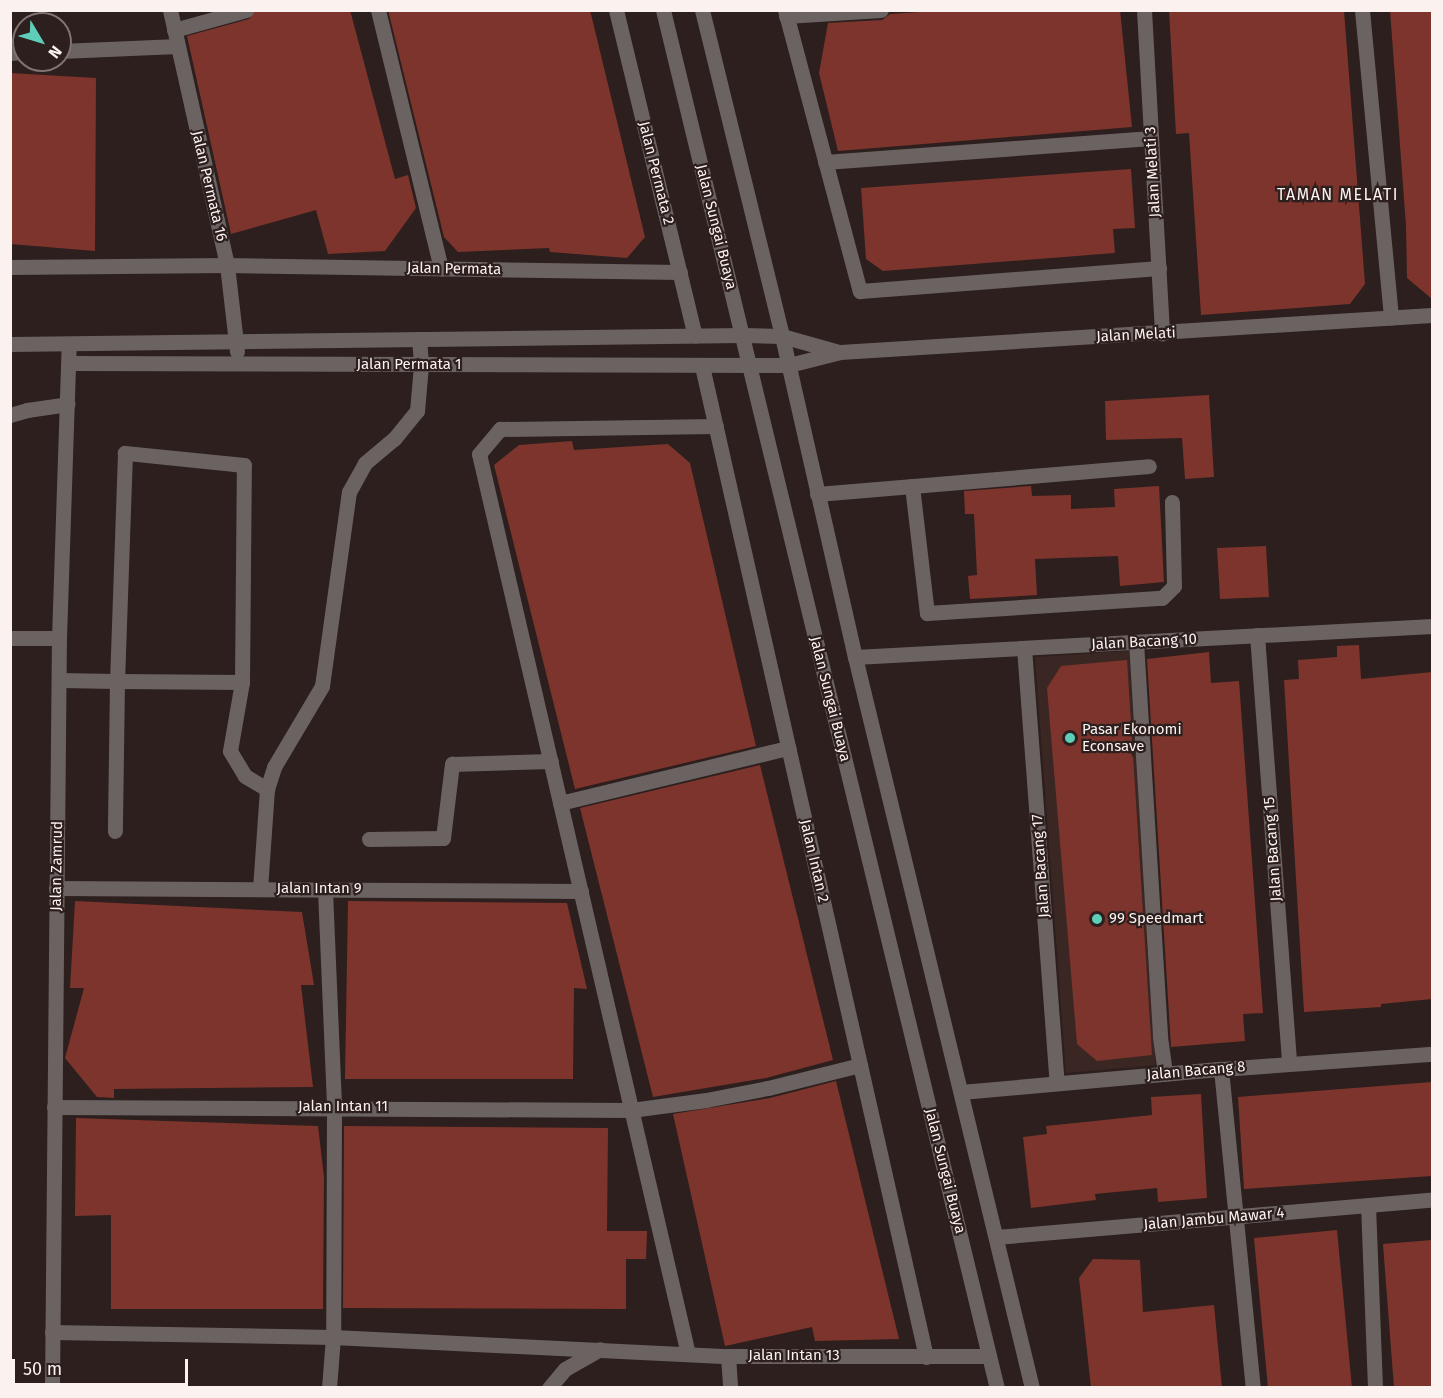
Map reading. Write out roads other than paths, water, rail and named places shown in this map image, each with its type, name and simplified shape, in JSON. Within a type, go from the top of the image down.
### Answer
[{"type":"street","name":"Jalan Permata 16","points":[[170,10],[227,266],[238,342],[237,364]]},
{"type":"street","points":[[174,30],[246,10]]},
{"type":"street","points":[[378,10],[441,268]]},
{"type":"street","name":"Jalan Permata 2","points":[[616,10],[695,336]]},
{"type":"street","name":"Jalan Sungai Buaya","points":[[663,10],[997,1388]]},
{"type":"street","points":[[702,10],[789,365],[855,657],[1032,1388]]},
{"type":"street","points":[[881,10],[786,13],[860,291],[1159,268]]},
{"type":"street","name":"Jalan Melati 3","points":[[1144,10],[1162,333]]},
{"type":"street","points":[[1362,10],[1391,318]]},
{"type":"street","points":[[72,50],[178,45]]},
{"type":"street","points":[[825,162],[1151,138]]},
{"type":"street","points":[[10,267],[227,266]]},
{"type":"street","name":"Jalan Permata","points":[[227,266],[680,272]]},
{"type":"street","name":"Jalan Melati","points":[[750,365],[789,365],[840,352],[1432,315]]},
{"type":"street","name":"Jalan Permata 1","points":[[10,344],[742,335]]},
{"type":"street","name":"Jalan Melati","points":[[742,335],[782,336],[840,352]]},
{"type":"street","points":[[260,889],[267,789],[274,766],[322,686],[349,492],[365,463],[394,438],[417,411],[422,365],[419,339]]},
{"type":"street","name":"Jalan Zamrud","points":[[52,1388],[59,638],[69,344]]},
{"type":"street","name":"Jalan Permata 1","points":[[69,363],[750,365]]},
{"type":"street","name":"Jalan Intan 2","points":[[702,366],[926,1357]]},
{"type":"street","points":[[10,415],[68,404]]},
{"type":"street","points":[[688,1354],[479,454],[500,429],[716,426]]},
{"type":"street","points":[[115,831],[117,681],[125,453],[243,465],[242,682],[230,751],[245,776],[267,789]]},
{"type":"street","points":[[817,494],[1149,466]]},
{"type":"street","points":[[912,486],[927,613],[1162,598],[1174,586],[1172,502]]},
{"type":"street","name":"Jalan Bacang 10","points":[[855,657],[1432,626]]},
{"type":"street","name":"Jalan Bacang 15","points":[[1257,635],[1289,1064]]},
{"type":"street","points":[[10,638],[59,638]]},
{"type":"street","points":[[1136,642],[1160,1037],[1165,1074]]},
{"type":"street","name":"Jalan Bacang 17","points":[[1024,648],[1058,1083]]},
{"type":"street","points":[[59,680],[242,682]]},
{"type":"street","points":[[560,803],[788,748]]},
{"type":"street","points":[[369,839],[443,838],[452,764],[550,762]]},
{"type":"street","name":"Jalan Intan 9","points":[[56,888],[581,891]]},
{"type":"street","points":[[326,890],[333,1107],[333,1336],[329,1388]]},
{"type":"street","name":"Jalan Bacang 8","points":[[961,1092],[1221,1069],[1432,1054]]},
{"type":"street","name":"Jalan Intan 11","points":[[54,1107],[631,1110],[706,1100],[860,1065]]},
{"type":"street","points":[[1221,1069],[1253,1388]]},
{"type":"street","name":"Jalan Jambu Mawar 4","points":[[996,1237],[1432,1200]]},
{"type":"street","points":[[1368,1205],[1375,1388]]},
{"type":"street","name":"Jalan Intan 13","points":[[52,1332],[333,1336],[728,1356],[989,1356]]},
{"type":"street","points":[[549,1388],[565,1369],[600,1349]]},
{"type":"street","points":[[728,1356],[730,1388]]},
{"type":"place","name":"Pasar Ekonomi Econsave","points":[[1070,738]]},
{"type":"place","name":"99 Speedmart","points":[[1097,919]]},
{"type":"district","name":"TAMAN MELATI","points":[[1338,195]]}]
